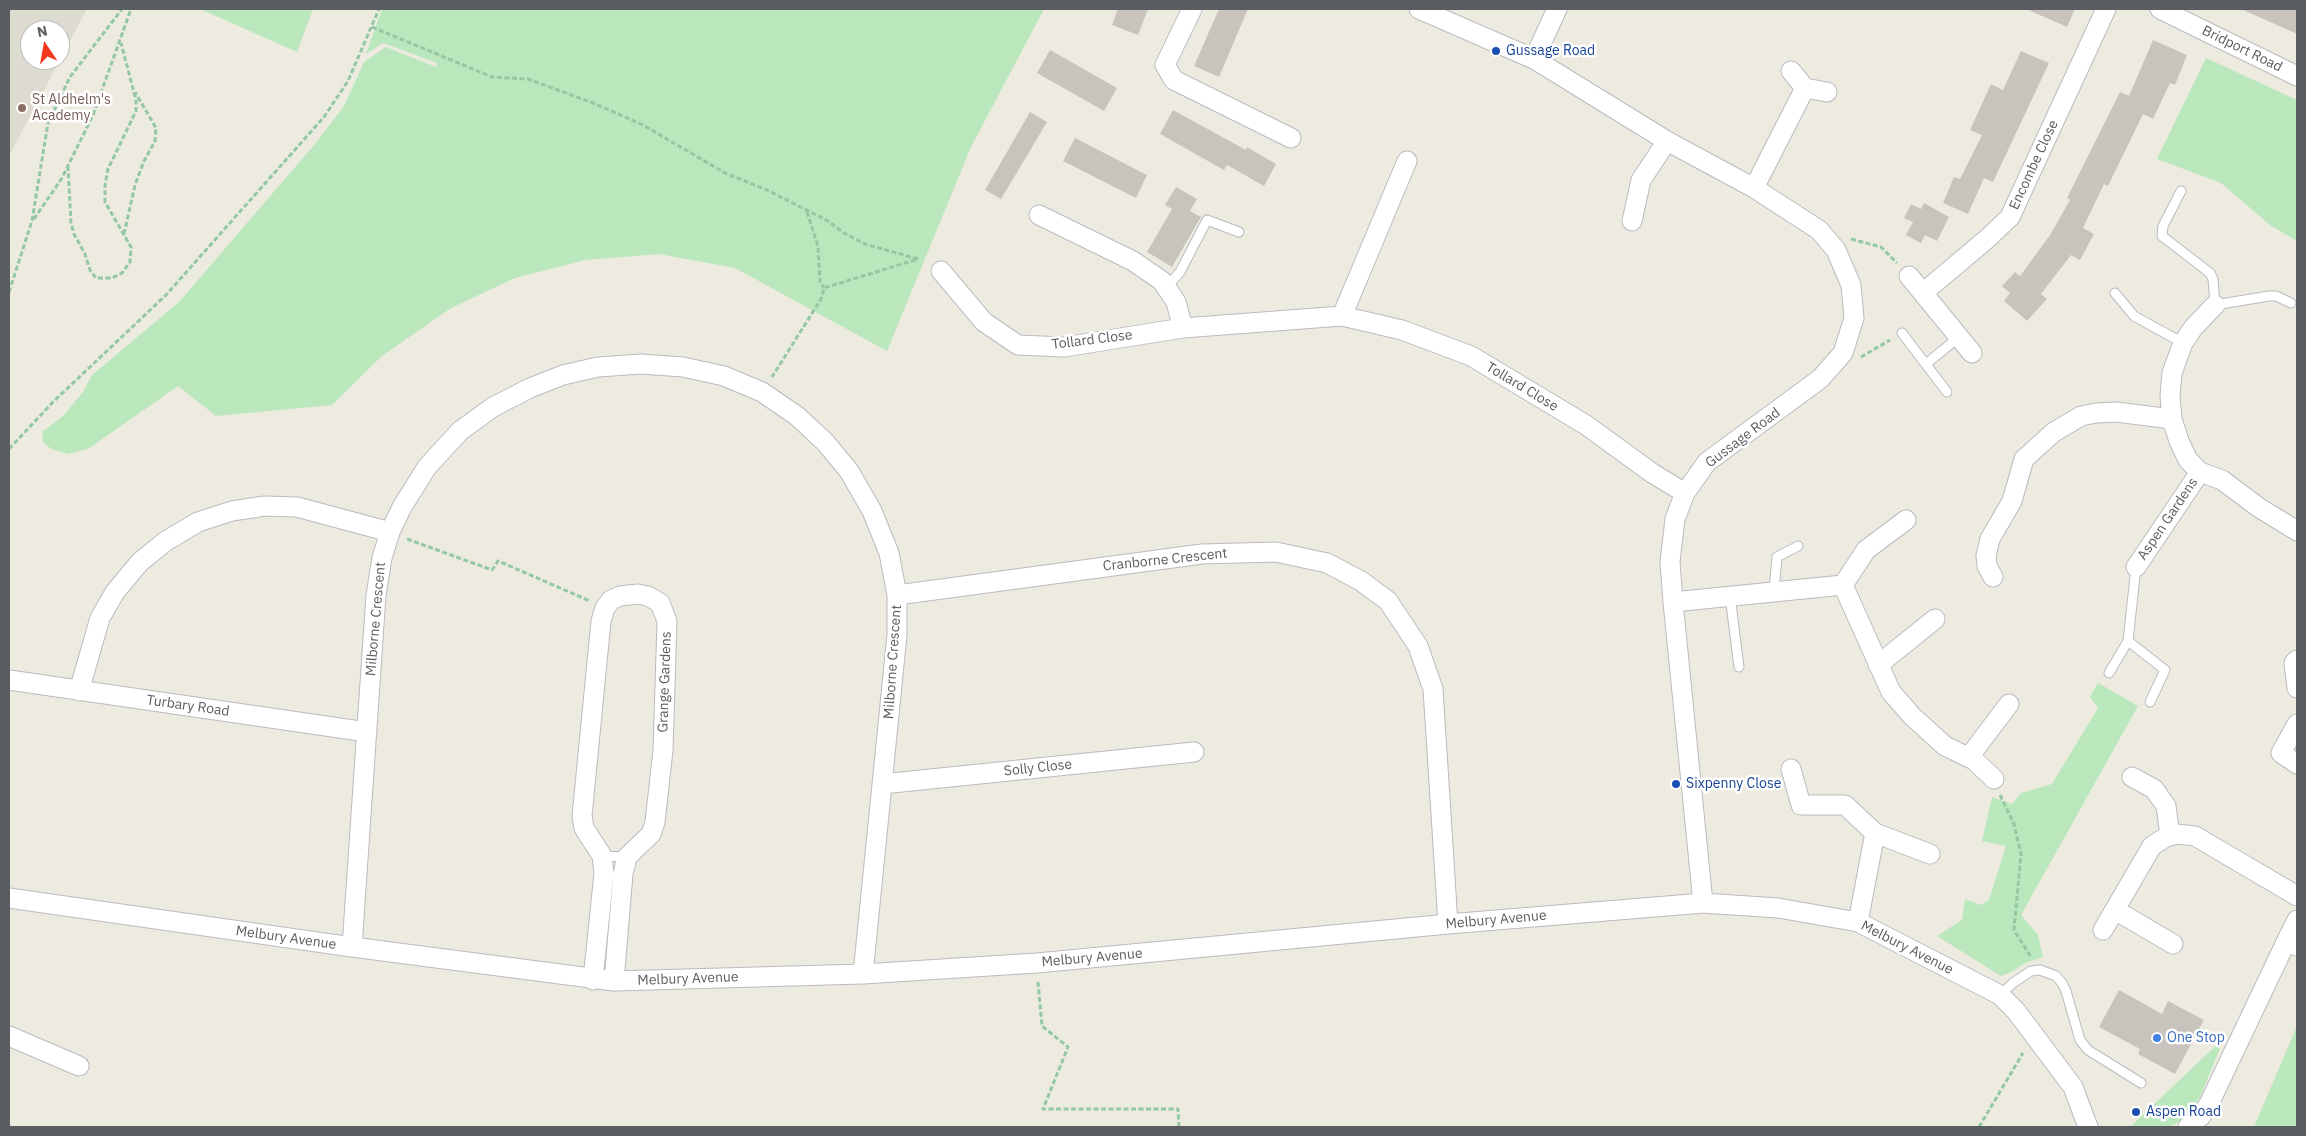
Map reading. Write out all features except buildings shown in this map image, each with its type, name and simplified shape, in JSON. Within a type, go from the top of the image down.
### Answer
[{"type":"street","points":[[1192,9],[1165,64],[1174,80],[1290,138]]},
{"type":"street","name":"Gussage Road","points":[[1418,9],[1534,59],[1667,141],[1754,188],[1820,230],[1836,250],[1850,284],[1854,318],[1843,353],[1820,379],[1707,462],[1685,493],[1675,519],[1671,548],[1673,602],[1703,903]]},
{"type":"street","points":[[1534,59],[1558,9]]},
{"type":"street","name":"Encombe Close","points":[[1924,292],[2010,217],[2106,9]]},
{"type":"street","name":"Bridport Road","points":[[2160,9],[2297,76]]},
{"type":"street","points":[[1791,71],[1805,88],[1827,92]]},
{"type":"street","points":[[1754,188],[1805,88]]},
{"type":"street","points":[[1632,221],[1641,180],[1667,141]]},
{"type":"street","points":[[1342,316],[1406,160]]},
{"type":"street","points":[[1039,215],[1133,261],[1162,281],[1176,302],[1183,328]]},
{"type":"street","name":"Tollard Close","points":[[940,271],[984,322],[1018,345],[1064,346],[1183,328],[1342,316],[1402,330],[1471,356],[1586,425],[1652,473],[1685,493]]},
{"type":"street","points":[[1910,276],[1972,353]]},
{"type":"street","name":"Aspen Gardens","points":[[2215,305],[2193,328],[2183,343],[2172,374],[2170,396],[2172,419],[2188,460],[2200,472],[2222,480],[2258,507],[2294,522]]},
{"type":"street","name":"Milborne Crescent","points":[[352,947],[376,596],[382,558],[390,532],[402,507],[427,467],[460,431],[493,407],[530,388],[563,375],[598,367],[641,364],[683,367],[724,376],[762,392],[797,416],[825,442],[849,471],[872,511],[889,553],[898,595],[897,635],[863,974]]},
{"type":"street","points":[[1993,577],[1987,566],[1986,556],[1990,540],[2012,501],[2024,459],[2054,432],[2081,416],[2096,414],[2116,412],[2172,419]]},
{"type":"street","name":"Aspen Gardens","points":[[2136,567],[2200,472]]},
{"type":"street","points":[[79,691],[100,618],[115,592],[140,562],[166,541],[198,522],[232,511],[265,506],[297,506],[390,532]]},
{"type":"street","points":[[1673,602],[1842,585],[1866,550],[1906,520]]},
{"type":"street","name":"Cranborne Crescent","points":[[898,595],[1202,554],[1276,552],[1327,563],[1361,581],[1388,601],[1418,646],[1433,689],[1448,924]]},
{"type":"street","points":[[1842,585],[1891,692],[1912,716],[1945,746],[1969,757],[1994,780]]},
{"type":"street","name":"Grange Gardens","points":[[605,608],[612,600],[620,596],[638,594],[648,596],[664,609],[668,627],[662,750],[655,822],[651,834],[628,857],[622,874],[614,981]]},
{"type":"street","points":[[593,980],[604,873],[602,856],[584,828],[582,816],[600,621],[605,608]]},
{"type":"street","points":[[1878,665],[1935,619]]},
{"type":"street","points":[[2296,662],[2297,688]]},
{"type":"street","name":"Turbary Road","points":[[9,680],[367,732]]},
{"type":"street","points":[[1969,757],[2009,704]]},
{"type":"street","points":[[2297,724],[2281,753],[2297,764]]},
{"type":"street","name":"Solly Close","points":[[882,784],[1194,752]]},
{"type":"street","points":[[1791,769],[1801,805],[1845,805],[1875,834],[1930,854]]},
{"type":"street","points":[[2132,777],[2154,789],[2166,806],[2170,836]]},
{"type":"street","points":[[1858,922],[1875,834]]},
{"type":"street","points":[[2103,930],[2152,846],[2170,836],[2187,834],[2195,836],[2297,896]]},
{"type":"street","name":"Melbury Avenue","points":[[9,898],[352,947],[593,980],[614,981],[863,974],[1036,963],[1448,924],[1703,903],[1778,908],[1858,922],[2000,995],[2016,1011],[2073,1087],[2088,1127]]},
{"type":"street","points":[[2115,910],[2173,944]]},
{"type":"street","points":[[2188,1127],[2201,1116],[2209,1104],[2292,944],[2297,920]]},
{"type":"street","points":[[9,1036],[79,1066]]},
{"type":"lane","points":[[2181,191],[2162,226],[2162,236],[2210,273],[2215,305],[2269,296],[2276,296],[2291,303]]},
{"type":"lane","points":[[1166,288],[1180,272],[1207,220],[1239,232]]},
{"type":"lane","points":[[2115,293],[2134,316],[2183,343]]},
{"type":"lane","points":[[1926,364],[1953,330]]},
{"type":"lane","points":[[1902,333],[1947,392]]},
{"type":"lane","points":[[1774,592],[1777,557],[1798,546]]},
{"type":"lane","points":[[2108,673],[2128,642],[2136,567]]},
{"type":"lane","points":[[1730,596],[1739,667]]},
{"type":"lane","points":[[2128,642],[2164,670],[2150,702]]},
{"type":"lane","points":[[602,856],[628,857]]},
{"type":"lane","points":[[2000,995],[2032,970],[2040,970],[2056,976],[2062,983],[2078,1035],[2088,1050],[2141,1083]]},
{"type":"path","points":[[9,292],[32,221],[48,123],[70,76],[122,9]]},
{"type":"path","points":[[32,221],[68,166],[93,115],[131,9]]},
{"type":"path","points":[[9,449],[53,402],[166,295],[324,117],[348,81],[379,9]]},
{"type":"path","points":[[372,27],[492,77],[528,79],[593,103],[643,125],[725,173],[767,190],[865,244],[918,259],[824,288]]},
{"type":"path","points":[[68,166],[71,223],[90,270],[96,278],[112,278],[122,273],[130,262],[131,247],[105,202],[104,185],[108,169],[136,111],[136,100],[120,43]]},
{"type":"path","points":[[124,234],[135,185],[144,161],[155,141],[156,128],[133,88]]},
{"type":"path","points":[[762,392],[821,299],[824,288],[820,281],[818,246],[807,211]]},
{"type":"path","points":[[1820,230],[1881,247],[1910,276]]},
{"type":"path","points":[[1853,362],[1902,333]]},
{"type":"path","points":[[390,532],[492,570],[498,562],[605,608]]},
{"type":"path","points":[[1994,780],[2014,824],[2021,854],[2014,930],[2040,970]]},
{"type":"path","points":[[1036,963],[1042,1026],[1068,1046],[1043,1109],[1178,1109],[1179,1127]]},
{"type":"path","points":[[1979,1127],[2034,1035]]},
{"type":"shaded area","name":"St Aldhelm's Academy","points":[[9,9],[87,9],[70,41],[70,20],[20,20],[20,70],[55,70],[9,156]]},
{"type":"green space","points":[[200,9],[313,9],[297,52]]},
{"type":"green space","points":[[382,9],[1044,9],[971,147],[887,351],[735,268],[659,254],[585,260],[515,278],[451,308],[382,356],[332,405],[216,416],[178,386],[88,449],[68,454],[51,449],[43,442],[42,432],[63,416],[83,392],[92,375],[179,302],[315,144],[344,106],[364,62],[386,47],[436,67],[437,63],[383,43],[366,54]]},
{"type":"green space","points":[[2206,58],[2297,100],[2297,241],[2270,225],[2221,183],[2157,159]]},
{"type":"green space","points":[[2098,683],[2138,706],[2021,915],[2038,935],[2043,957],[2025,963],[2001,976],[1937,936],[1962,920],[1965,899],[1981,905],[1989,900],[2006,846],[1982,841],[1992,797],[2012,804],[2021,793],[2052,784],[2098,708],[2090,697]]},
{"type":"green space","points":[[2297,1026],[2297,1127],[2254,1127]]},
{"type":"green space","points":[[2224,1038],[2201,1095],[2187,1118],[2169,1127],[2130,1127]]},
{"type":"place","name":"Gussage Road","points":[[1496,51]]},
{"type":"place","name":"St Aldhelm's Academy","points":[[22,108]]},
{"type":"place","name":"Sixpenny Close","points":[[1676,784]]},
{"type":"place","name":"One Stop","points":[[2157,1038]]},
{"type":"place","name":"Aspen Road","points":[[2136,1112]]}]
